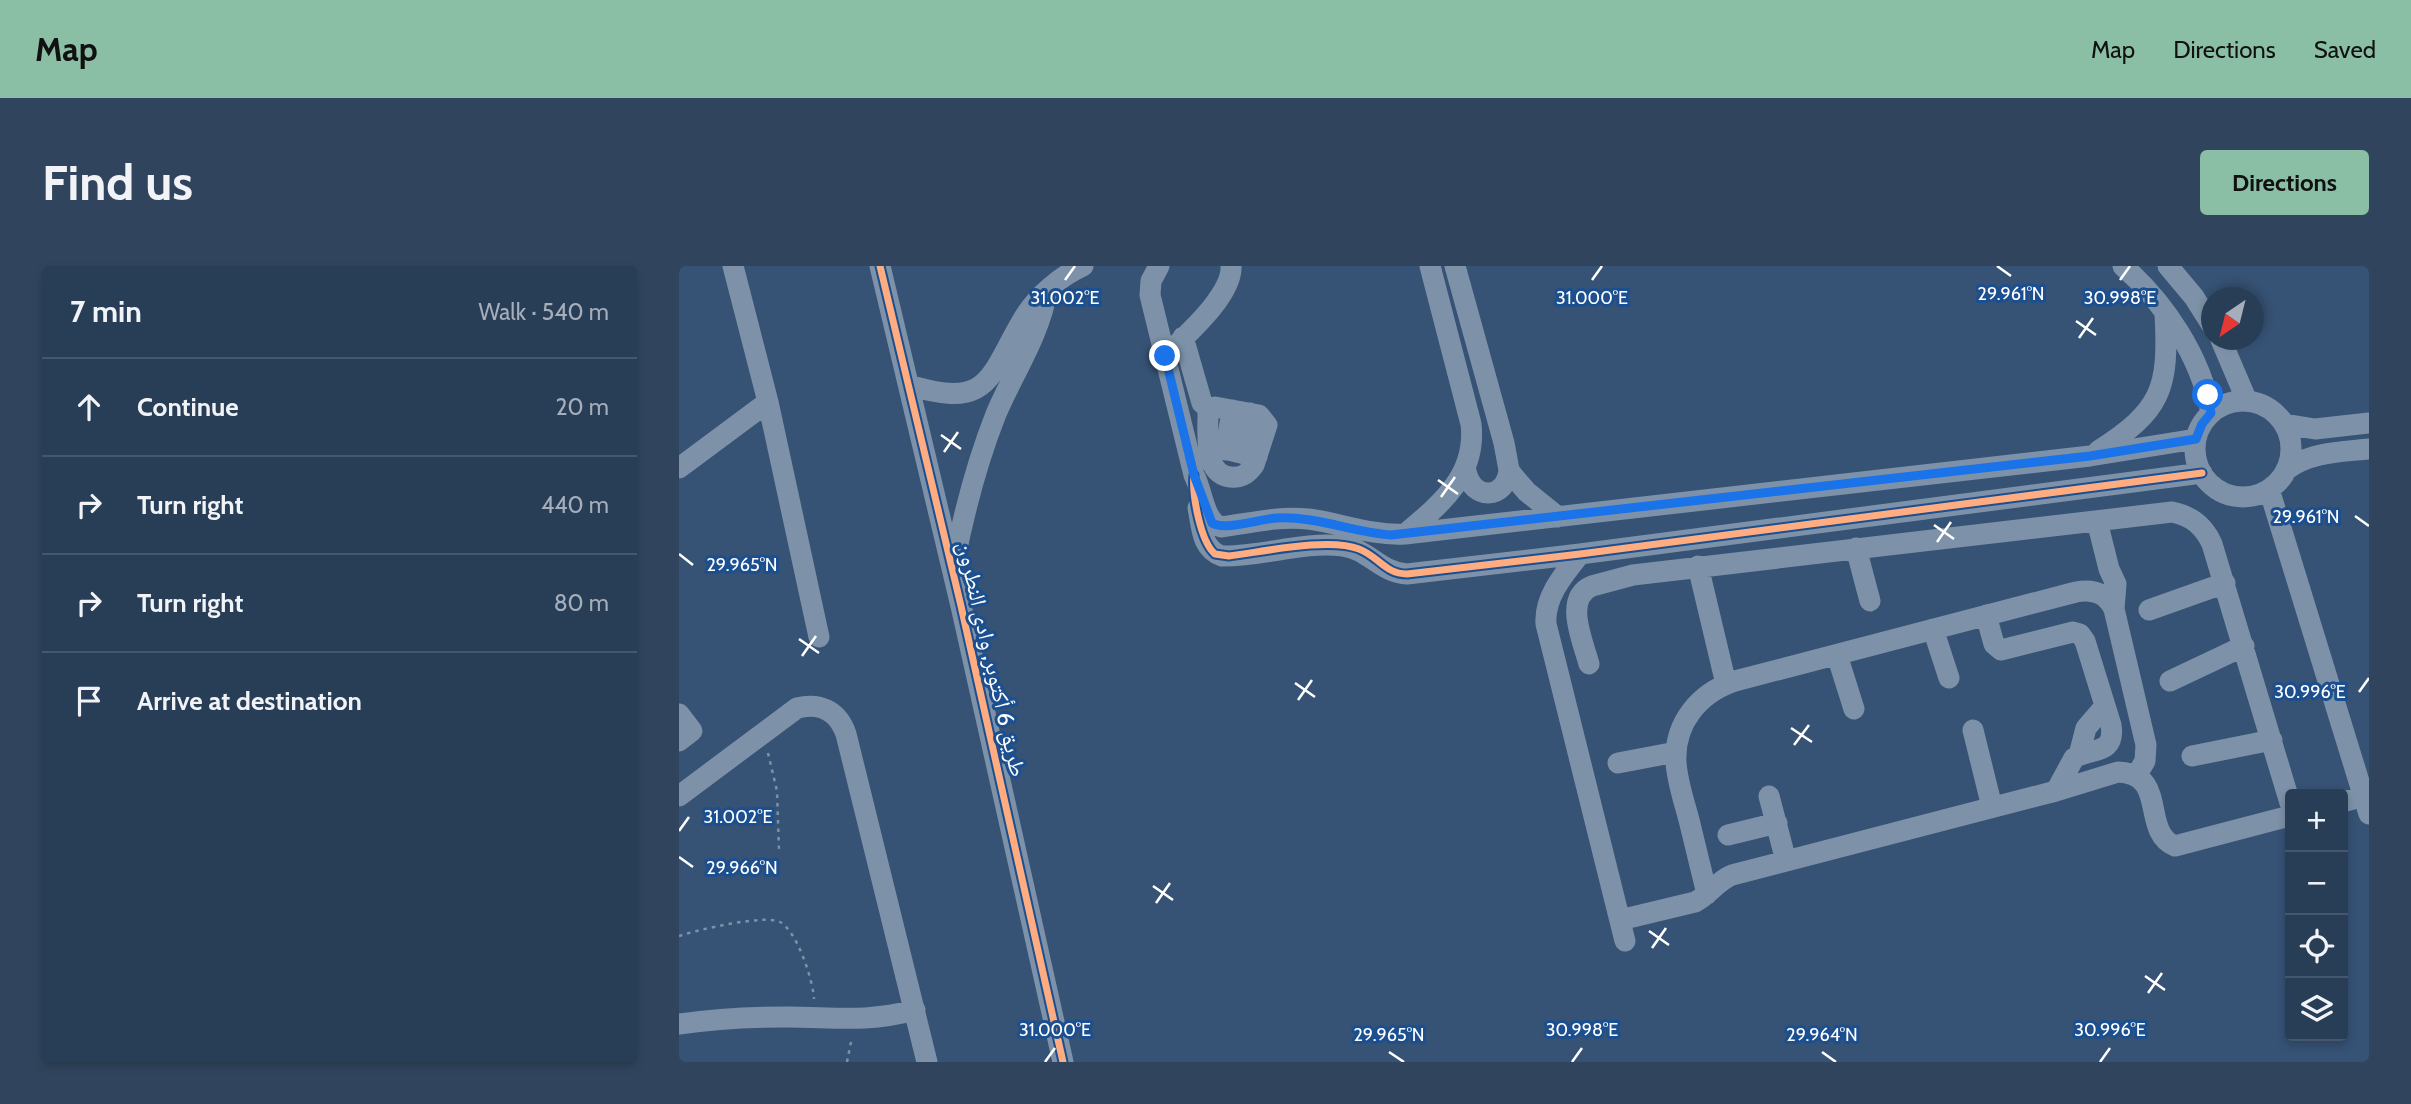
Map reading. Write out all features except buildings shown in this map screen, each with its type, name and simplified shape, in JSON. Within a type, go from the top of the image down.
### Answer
[{"type":"street","points":[[733,266],[768,402],[819,637]]},
{"type":"street","name":"طريق 6 أكتوبر, وادى النطرون","points":[[880,266],[953,572],[1063,1062]]},
{"type":"street","points":[[909,386],[944,395],[959,395],[986,382],[996,371],[1025,316],[1047,291],[1083,266]]},
{"type":"street","points":[[1159,266],[1150,288],[1194,475],[1194,491],[1205,541],[1215,554],[1229,556],[1332,545],[1360,549],[1392,572],[1406,574],[2202,473]]},
{"type":"street","points":[[1165,356],[1228,285],[1231,266]]},
{"type":"street","points":[[1430,266],[1471,424],[1472,444],[1466,471],[1468,480],[1472,487],[1488,493],[1504,486],[1509,470],[1455,266]]},
{"type":"street","points":[[2123,266],[2165,314],[2184,341],[2200,371],[2211,413]]},
{"type":"street","points":[[2168,266],[2201,308]]},
{"type":"street","points":[[953,572],[965,512],[980,459],[1001,403],[1043,312],[1047,291]]},
{"type":"street","points":[[2090,456],[2136,425],[2154,402],[2165,375],[2167,360],[2165,314]]},
{"type":"street","points":[[1183,337],[1202,403],[1210,409]]},
{"type":"street","points":[[2200,371],[2223,350]]},
{"type":"street","points":[[2226,350],[2247,401]]},
{"type":"street","points":[[2286,470],[2291,447],[2284,424],[2272,411],[2247,401],[2228,403],[2211,413],[2202,424],[2196,439],[2195,453],[2202,473],[2210,484],[2233,496],[2252,496],[2269,489],[2296,463],[2318,455],[2369,449]]},
{"type":"street","points":[[679,468],[768,402]]},
{"type":"street","points":[[1215,407],[1241,412],[1234,451],[1207,414],[1210,409],[1215,407]]},
{"type":"street","points":[[2284,424],[2315,429],[2369,422]]},
{"type":"street","points":[[1194,475],[1201,488],[1210,519],[1221,527],[1261,519],[1294,518],[1327,522],[1375,534],[1405,534],[2090,456],[2196,439]]},
{"type":"street","points":[[1509,470],[1527,492],[1557,517]]},
{"type":"street","points":[[1405,534],[1436,507],[1466,471]]},
{"type":"street","points":[[2269,489],[2366,805],[2348,803]]},
{"type":"street","points":[[1588,664],[1576,610],[1581,592],[1592,586],[1633,575],[2172,512],[2192,519],[2209,537],[2286,789]]},
{"type":"street","points":[[2097,520],[2109,569],[2116,584],[2114,609],[2146,745],[2145,761],[2136,776]]},
{"type":"street","points":[[1209,549],[1221,527]]},
{"type":"street","points":[[1372,557],[1375,534]]},
{"type":"street","points":[[1856,548],[1870,601]]},
{"type":"street","points":[[1580,554],[1552,594],[1547,606],[1546,624],[1622,931],[1695,902],[1718,883],[1733,875],[2056,791],[2118,772],[2136,776],[2149,790],[2159,832],[2168,843],[2175,846],[2285,817]]},
{"type":"street","points":[[1698,566],[1726,684]]},
{"type":"street","points":[[2090,590],[2109,569]]},
{"type":"street","points":[[2149,610],[2225,583]]},
{"type":"street","points":[[1707,894],[1677,770],[1676,752],[1683,723],[1694,707],[1709,694],[1726,684],[2076,592],[2090,590],[2105,596],[2114,609]]},
{"type":"street","points":[[1986,615],[1994,644],[2001,650],[2070,633],[2080,634],[2085,641],[2105,706],[2086,728],[2081,739],[2080,755],[2070,762],[2056,791]]},
{"type":"street","points":[[1933,629],[1949,678]]},
{"type":"street","points":[[2170,681],[2244,646]]},
{"type":"street","points":[[1837,654],[1854,709]]},
{"type":"street","points":[[679,796],[797,708],[807,705],[828,709],[842,724],[927,1062]]},
{"type":"street","points":[[679,714],[685,736]]},
{"type":"street","points":[[1973,730],[1993,807]]},
{"type":"street","points":[[2192,756],[2272,740]]},
{"type":"street","points":[[2351,751],[2369,770]]},
{"type":"street","points":[[1618,763],[1676,752]]},
{"type":"street","points":[[1769,796],[1786,861]]},
{"type":"street","points":[[1728,835],[1777,823]]},
{"type":"street","points":[[679,1024],[750,1018],[875,1019],[915,1010]]},
{"type":"path","points":[[760,734],[777,792],[779,850]]},
{"type":"path","points":[[679,936],[733,923],[771,920],[782,923],[800,952],[813,984],[813,1017]]},
{"type":"path","points":[[846,1062],[855,1020]]},
{"type":"cycle path","points":[[880,266],[961,606],[1063,1062]]},
{"type":"cycle path","points":[[1194,475],[1198,517],[1205,539],[1215,554],[1229,556],[1331,544],[1359,549],[1387,568],[1407,574],[2202,473]]},
{"type":"route","points":[[1165,356],[1194,475],[1212,523],[1224,527],[1261,519],[1311,519],[1375,534],[1391,535],[2090,456],[2196,439],[2202,424],[2211,413],[2208,395]]}]
